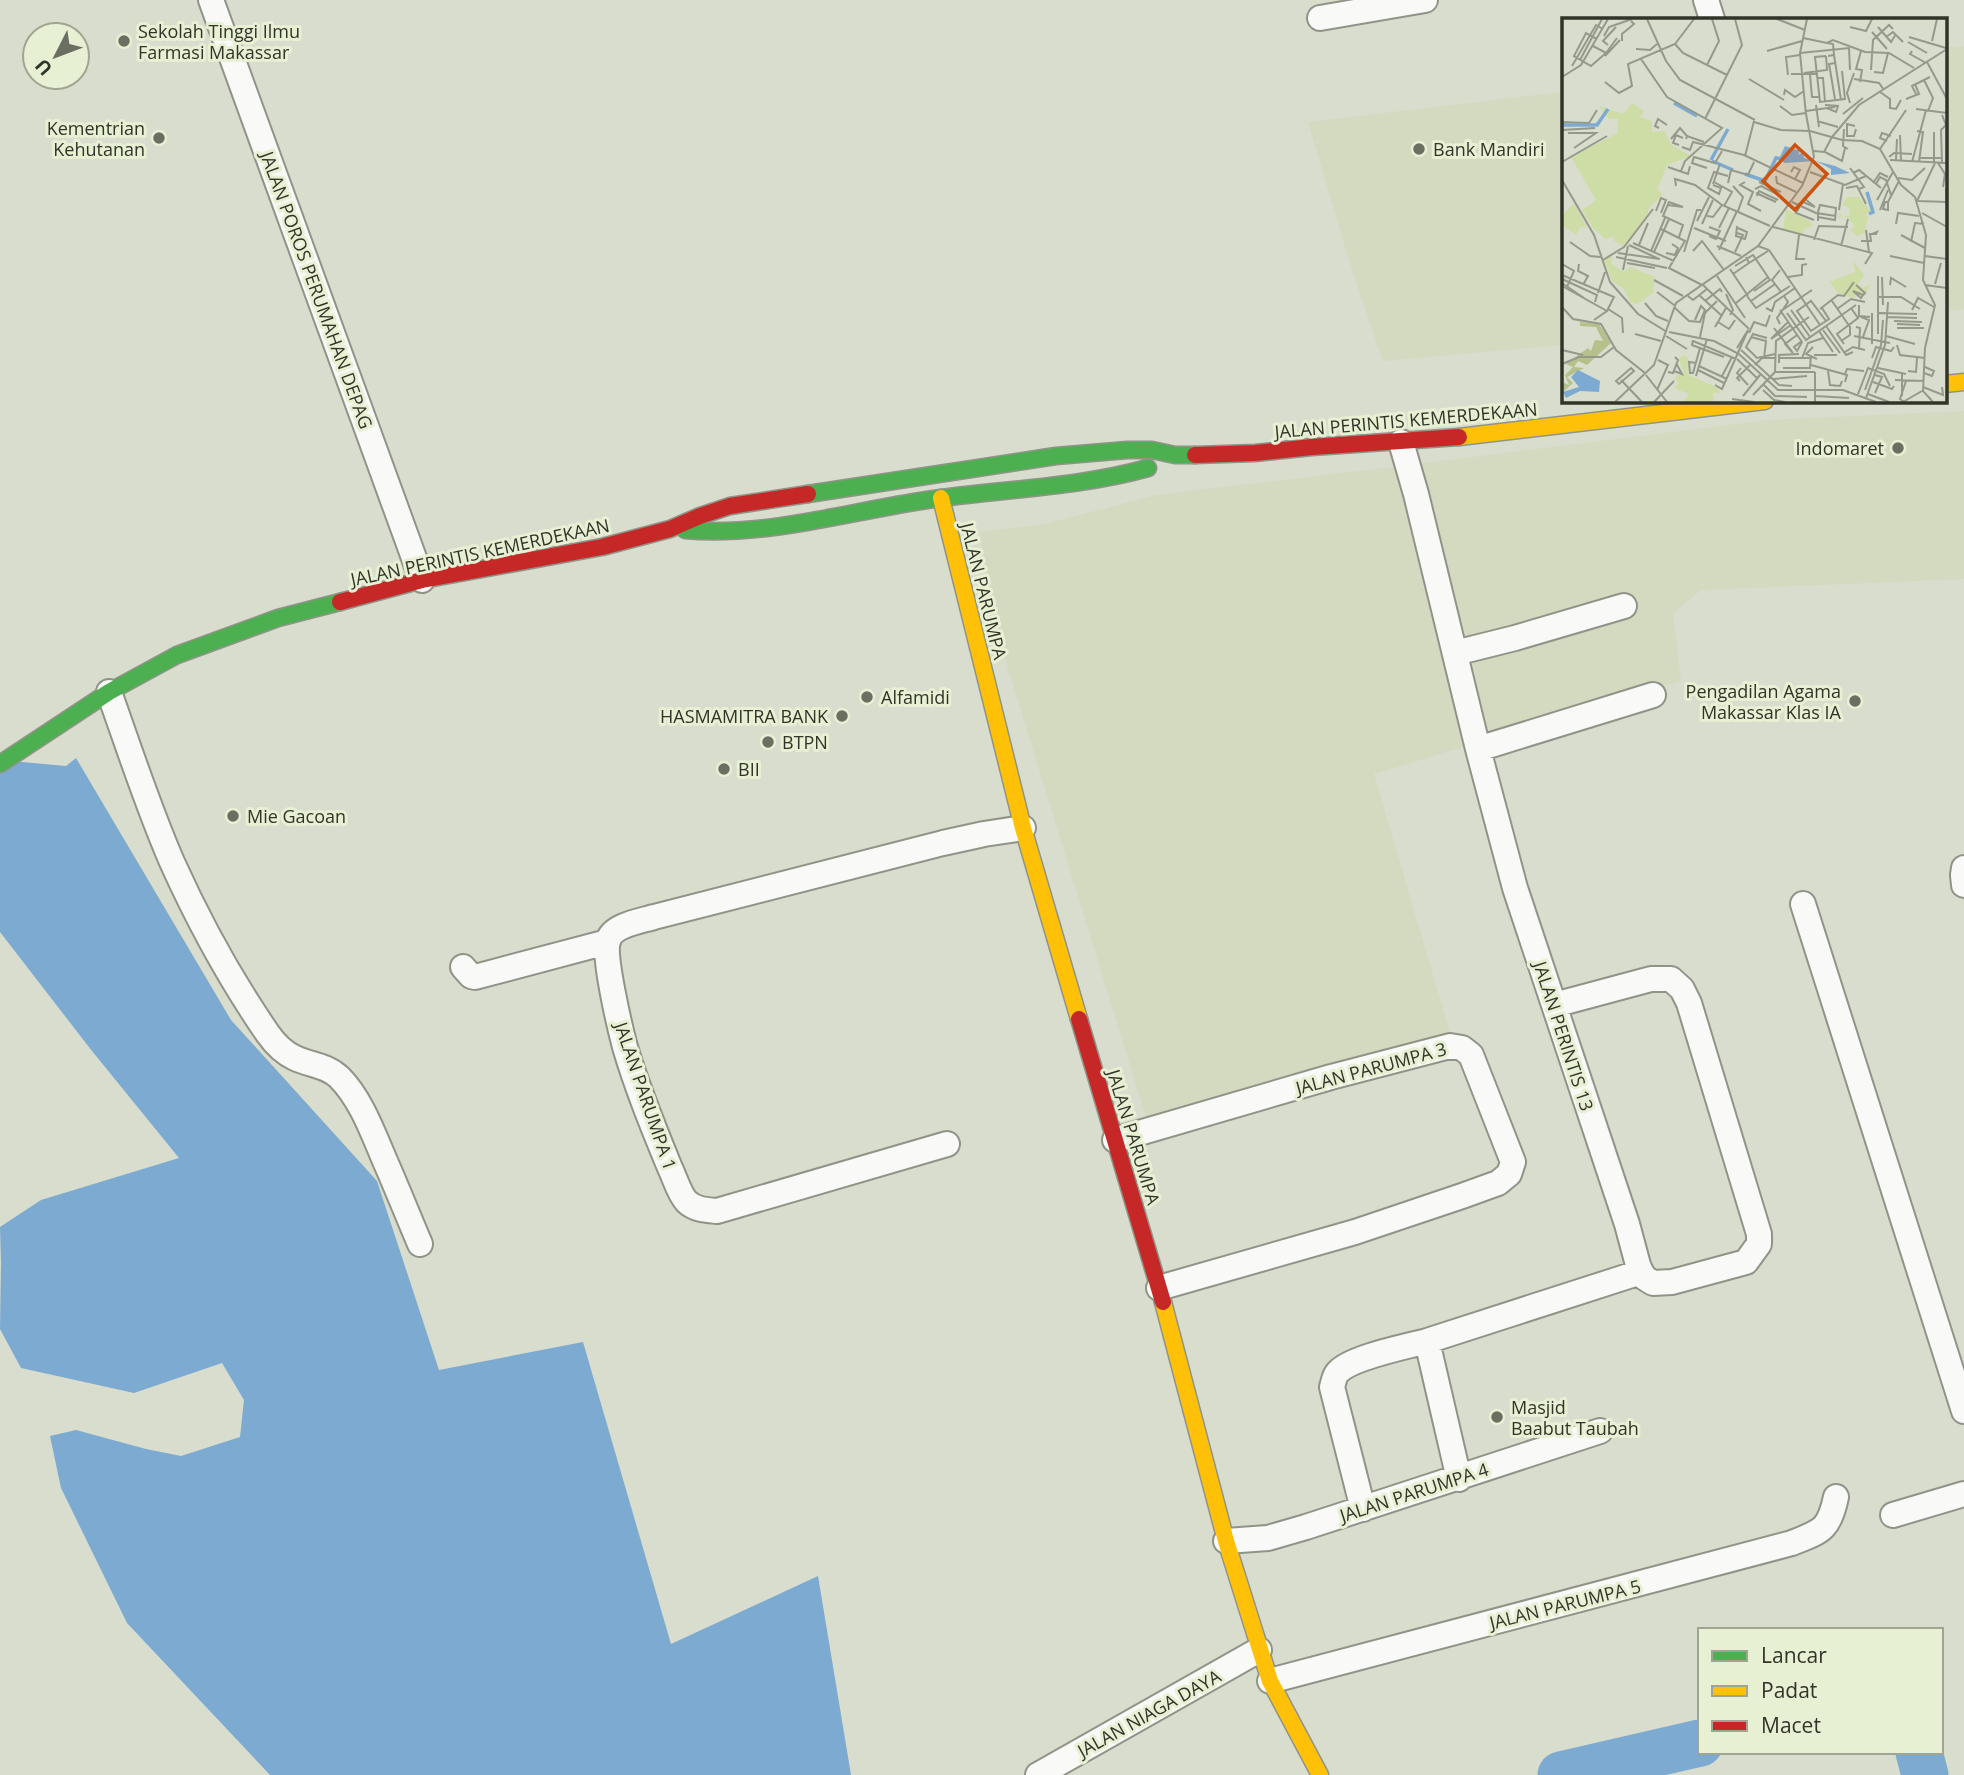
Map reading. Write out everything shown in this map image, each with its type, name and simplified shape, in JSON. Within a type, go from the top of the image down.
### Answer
[{"type":"main road","points":[[1946,384],[1964,382]]},
{"type":"main road","name":"JALAN PERINTIS KEMERDEKAAN","points":[[0,764],[108,692],[177,655],[278,618],[422,580],[602,547],[670,529],[730,506],[1056,456],[1127,450],[1152,450],[1175,455],[1255,453],[1454,438],[1757,402]]},
{"type":"main road","name":"JALAN PERINTIS KEMERDEKAAN","points":[[670,529],[736,532],[941,498],[1066,485],[1132,473],[1175,455]]},
{"type":"main road","name":"JALAN PARUMPA","points":[[941,498],[1023,828],[1159,1288],[1226,1541],[1270,1681],[1320,1775]]},
{"type":"street","name":"JALAN POROS PERUMAHAN DEPAG","points":[[211,0],[422,580]]},
{"type":"street","points":[[1320,18],[1362,5],[1425,0]]},
{"type":"street","points":[[1706,0],[1712,18]]},
{"type":"street","name":"JALAN PERINTIS 13","points":[[1401,442],[1514,888],[1641,1272]]},
{"type":"street","points":[[1455,653],[1624,606]]},
{"type":"street","points":[[108,692],[171,859],[223,965],[270,1037],[282,1050],[296,1059],[325,1067],[338,1076],[349,1089],[374,1137],[420,1244]]},
{"type":"street","points":[[1478,749],[1653,695]]},
{"type":"street","points":[[463,967],[475,977],[607,942],[617,930],[654,917],[943,843],[1023,828]]},
{"type":"street","points":[[1964,868],[1964,885]]},
{"type":"street","points":[[1803,904],[1964,1411]]},
{"type":"street","name":"JALAN PARUMPA 1","points":[[607,942],[613,990],[625,1046],[676,1182],[687,1201],[700,1209],[717,1211],[947,1144]]},
{"type":"street","points":[[1363,1509],[1332,1387],[1335,1375],[1344,1367],[1641,1272],[1653,1283],[1672,1282],[1746,1262],[1759,1244],[1759,1234],[1689,1003],[1682,989],[1671,979],[1651,979],[1554,1005]]},
{"type":"street","name":"JALAN PARUMPA 3","points":[[1115,1140],[1331,1077],[1450,1046],[1461,1048],[1471,1055],[1513,1162],[1509,1174],[1498,1183],[1462,1196],[1355,1232],[1159,1288]]},
{"type":"street","points":[[1427,1341],[1458,1479]]},
{"type":"street","name":"JALAN PARUMPA 4","points":[[1226,1541],[1268,1538],[1458,1479],[1600,1431]]},
{"type":"street","points":[[1893,1514],[1964,1494]]},
{"type":"street","name":"JALAN PARUMPA 5","points":[[1270,1681],[1792,1543],[1825,1527],[1832,1516],[1836,1497]]},
{"type":"street","name":"JALAN NIAGA DAYA","points":[[1038,1775],[1259,1650]]},
{"type":"shaded area","points":[[1964,46],[1964,309],[1946,311],[1946,48]]},
{"type":"shaded area","points":[[1562,92],[1562,345],[1383,361],[1352,270],[1308,122]]},
{"type":"shaded area","points":[[1964,411],[1964,579],[1701,590],[1673,613],[1681,681],[1374,774],[1455,1050],[1149,1127],[994,623],[980,532],[1045,524],[1156,495],[1768,420]]},
{"type":"water","points":[[76,758],[231,1020],[377,1181],[439,1370],[583,1342],[671,1644],[818,1576],[851,1775],[270,1775],[127,1623],[61,1488],[50,1436],[76,1430],[181,1456],[240,1437],[244,1400],[222,1363],[134,1393],[21,1368],[0,1329],[0,1227],[41,1200],[179,1158],[0,932],[0,760],[66,766]]},
{"type":"waterway","points":[[1561,1775],[1698,1743]]},
{"type":"waterway","points":[[1920,1754],[1925,1775]]},
{"type":"traffic: fast","points":[[808,494],[1056,456],[1127,450],[1195,455]]},
{"type":"traffic: fast","points":[[685,530],[776,527],[927,500],[1094,480],[1148,468]]},
{"type":"traffic: fast","points":[[0,764],[109,692],[177,655],[278,618],[340,602]]},
{"type":"traffic: slow","points":[[1946,384],[1964,382]]},
{"type":"traffic: slow","points":[[1459,437],[1756,402]]},
{"type":"traffic: slow","points":[[941,498],[1023,828],[1079,1019]]},
{"type":"traffic: slow","points":[[1163,1302],[1226,1541],[1270,1681],[1320,1775]]},
{"type":"traffic: jam","points":[[1195,455],[1459,437]]},
{"type":"traffic: jam","points":[[340,602],[422,580],[602,547],[670,529],[730,506],[808,494]]},
{"type":"traffic: jam","points":[[1079,1019],[1163,1302]]},
{"type":"place","name":"Sekolah Tinggi Ilmu Farmasi Makassar","points":[[124,41]]},
{"type":"place","name":"Kementrian Kehutanan","points":[[159,138]]},
{"type":"place","name":"Bank Mandiri","points":[[1419,149]]},
{"type":"place","name":"Indomaret","points":[[1898,448]]},
{"type":"place","name":"Alfamidi","points":[[867,697]]},
{"type":"place","name":"Pengadilan Agama Makassar Klas IA","points":[[1855,701]]},
{"type":"place","name":"HASMAMITRA BANK","points":[[842,716]]},
{"type":"place","name":"BTPN","points":[[768,742]]},
{"type":"place","name":"BII","points":[[724,769]]},
{"type":"place","name":"Mie Gacoan","points":[[233,816]]},
{"type":"place","name":"Masjid Baabut Taubah","points":[[1497,1417]]}]
